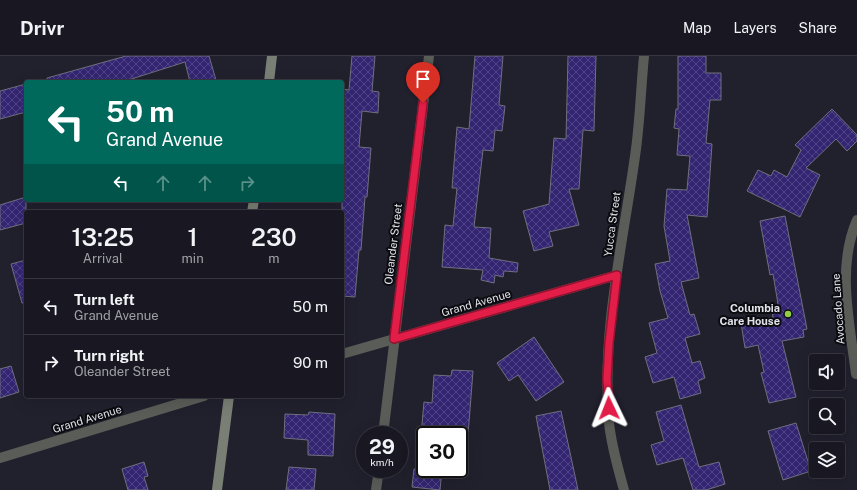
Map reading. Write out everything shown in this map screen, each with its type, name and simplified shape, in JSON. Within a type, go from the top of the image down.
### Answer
[{"type":"main road","points":[[269,80],[272,56]]},
{"type":"main road","points":[[217,490],[229,398]]},
{"type":"street","name":"Oleander Street","points":[[384,426],[429,56]]},
{"type":"street","name":"Yucca Street","points":[[624,490],[609,423],[607,379],[609,343],[617,275],[636,148],[644,56]]},
{"type":"street","name":"Avocado Lane","points":[[856,374],[846,278],[848,250],[857,220]]},
{"type":"street","name":"Grand Avenue","points":[[344,353],[617,275]]},
{"type":"street","name":"Grand Avenue","points":[[0,458],[197,398]]},
{"type":"street","points":[[376,490],[378,478]]},
{"type":"building","points":[[126,56],[209,56],[216,80],[190,80],[185,62],[128,80],[47,80],[47,78]]},
{"type":"building","points":[[352,56],[375,56],[372,91],[379,92],[378,113],[362,111],[359,147],[371,148],[367,197],[365,197],[361,250],[359,250],[355,297],[344,296],[344,210],[342,210],[342,202],[344,202],[344,89],[349,90]]},
{"type":"building","points":[[475,56],[503,56],[499,105],[505,106],[502,131],[495,130],[493,151],[483,150],[474,227],[491,228],[489,258],[518,263],[517,272],[504,271],[503,277],[495,275],[494,283],[481,280],[483,270],[442,267],[445,225],[453,226],[457,188],[452,188],[457,127],[469,129]]},
{"type":"building","points":[[568,56],[596,56],[594,131],[583,130],[579,189],[569,189],[579,225],[549,232],[553,246],[534,251],[523,211],[549,204],[554,138],[566,139]]},
{"type":"building","points":[[678,56],[706,56],[706,73],[721,73],[721,100],[710,100],[706,143],[712,144],[707,217],[687,215],[699,278],[681,282],[690,315],[694,314],[700,334],[685,338],[692,363],[700,361],[705,378],[698,381],[701,393],[680,399],[674,377],[653,383],[645,357],[657,353],[649,323],[668,318],[660,291],[655,264],[670,261],[664,226],[667,189],[687,190],[690,156],[677,155],[679,129],[674,128],[676,109],[678,109]]},
{"type":"building","points":[[24,85],[24,113],[0,119],[0,91]]},
{"type":"building","points":[[832,109],[857,135],[857,141],[847,151],[836,139],[806,168],[820,175],[800,217],[747,191],[758,170],[771,176],[774,170],[787,177],[801,150],[795,145]]},
{"type":"building","points":[[24,198],[24,202],[26,202],[26,210],[24,210],[24,224],[0,230],[0,205]]},
{"type":"building","points":[[785,216],[807,329],[803,330],[804,337],[782,341],[796,397],[769,403],[761,373],[764,372],[758,345],[745,348],[741,323],[773,317],[772,311],[779,310],[773,274],[770,275],[760,221]]},
{"type":"building","points":[[24,261],[24,303],[22,303],[11,264]]},
{"type":"building","points":[[534,337],[564,382],[536,401],[518,375],[509,381],[497,363]]},
{"type":"building","points":[[11,366],[19,392],[0,398],[0,369]]},
{"type":"building","points":[[452,370],[473,371],[468,435],[468,426],[422,426],[424,402],[432,403],[434,375],[451,376]]},
{"type":"building","points":[[681,405],[699,467],[719,462],[725,484],[706,490],[693,490],[683,458],[657,465],[651,445],[664,441],[656,412]]},
{"type":"building","points":[[561,411],[578,490],[550,490],[536,416]]},
{"type":"building","points":[[309,412],[335,414],[333,456],[308,455],[308,440],[284,438],[285,414],[308,415]]},
{"type":"building","points":[[796,423],[809,465],[809,472],[783,480],[768,431]]},
{"type":"building","points":[[144,462],[148,476],[144,477],[148,490],[128,490],[122,469]]},
{"type":"building","points":[[289,467],[316,469],[314,490],[286,490]]},
{"type":"building","points":[[414,469],[416,469],[416,478],[441,478],[440,490],[412,487]]},
{"type":"place","name":"Columbia Care House","points":[[788,314]]},
{"type":"route","points":[[423,103],[394,339],[617,275],[609,343],[607,379],[609,408]]}]
